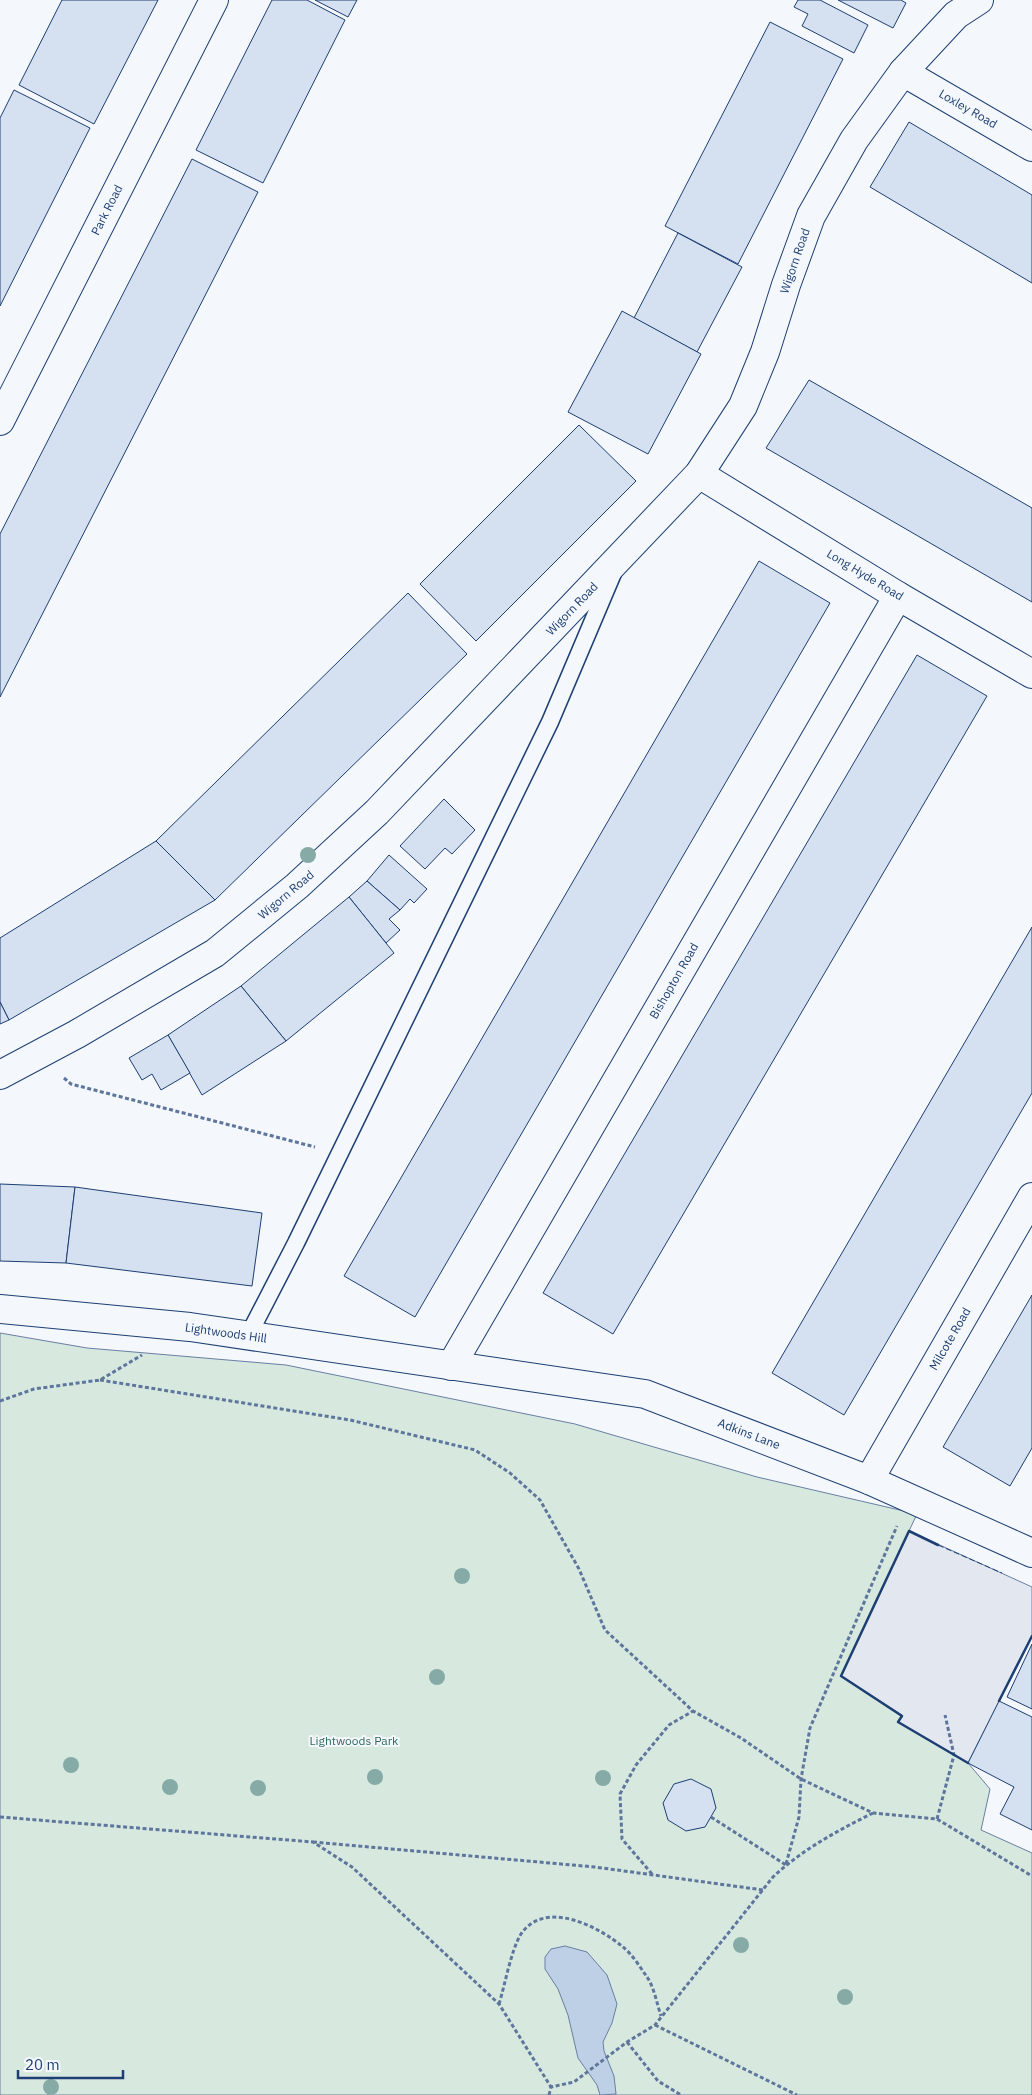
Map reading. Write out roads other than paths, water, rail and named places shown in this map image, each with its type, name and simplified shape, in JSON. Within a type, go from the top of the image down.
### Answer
[{"type":"street","name":"Park Road","points":[[0,421],[214,0]]},
{"type":"street","name":"Wigorn Road","points":[[0,1075],[215,953],[297,886],[376,812],[620,559],[699,474],[743,406],[766,352],[786,286],[811,216],[854,140],[903,72],[956,15],[979,0]]},
{"type":"street","name":"Loxley Road","points":[[903,72],[1032,147]]},
{"type":"street","name":"Long Hyde Road","points":[[699,474],[898,596],[1032,674]]},
{"type":"street","name":"Bishopton Road","points":[[451,1366],[898,596]]},
{"type":"street","name":"Milcote Road","points":[[868,1480],[1032,1197]]},
{"type":"street","name":"Lightwoods Hill","points":[[0,1308],[190,1328],[451,1366]]},
{"type":"street","name":"Adkins Lane","points":[[451,1366],[645,1394],[868,1480],[1032,1553]]},
{"type":"lane","points":[[248,1336],[550,722],[620,559]]},
{"type":"water","points":[[565,1946],[587,1952],[607,1975],[617,2004],[612,2023],[603,2042],[604,2051],[614,2076],[616,2094],[600,2095],[597,2085],[578,2058],[568,2015],[558,1989],[545,1969],[545,1957],[551,1949]]},
{"type":"park label","name":"Lightwoods Park","points":[[354,1741]]}]
